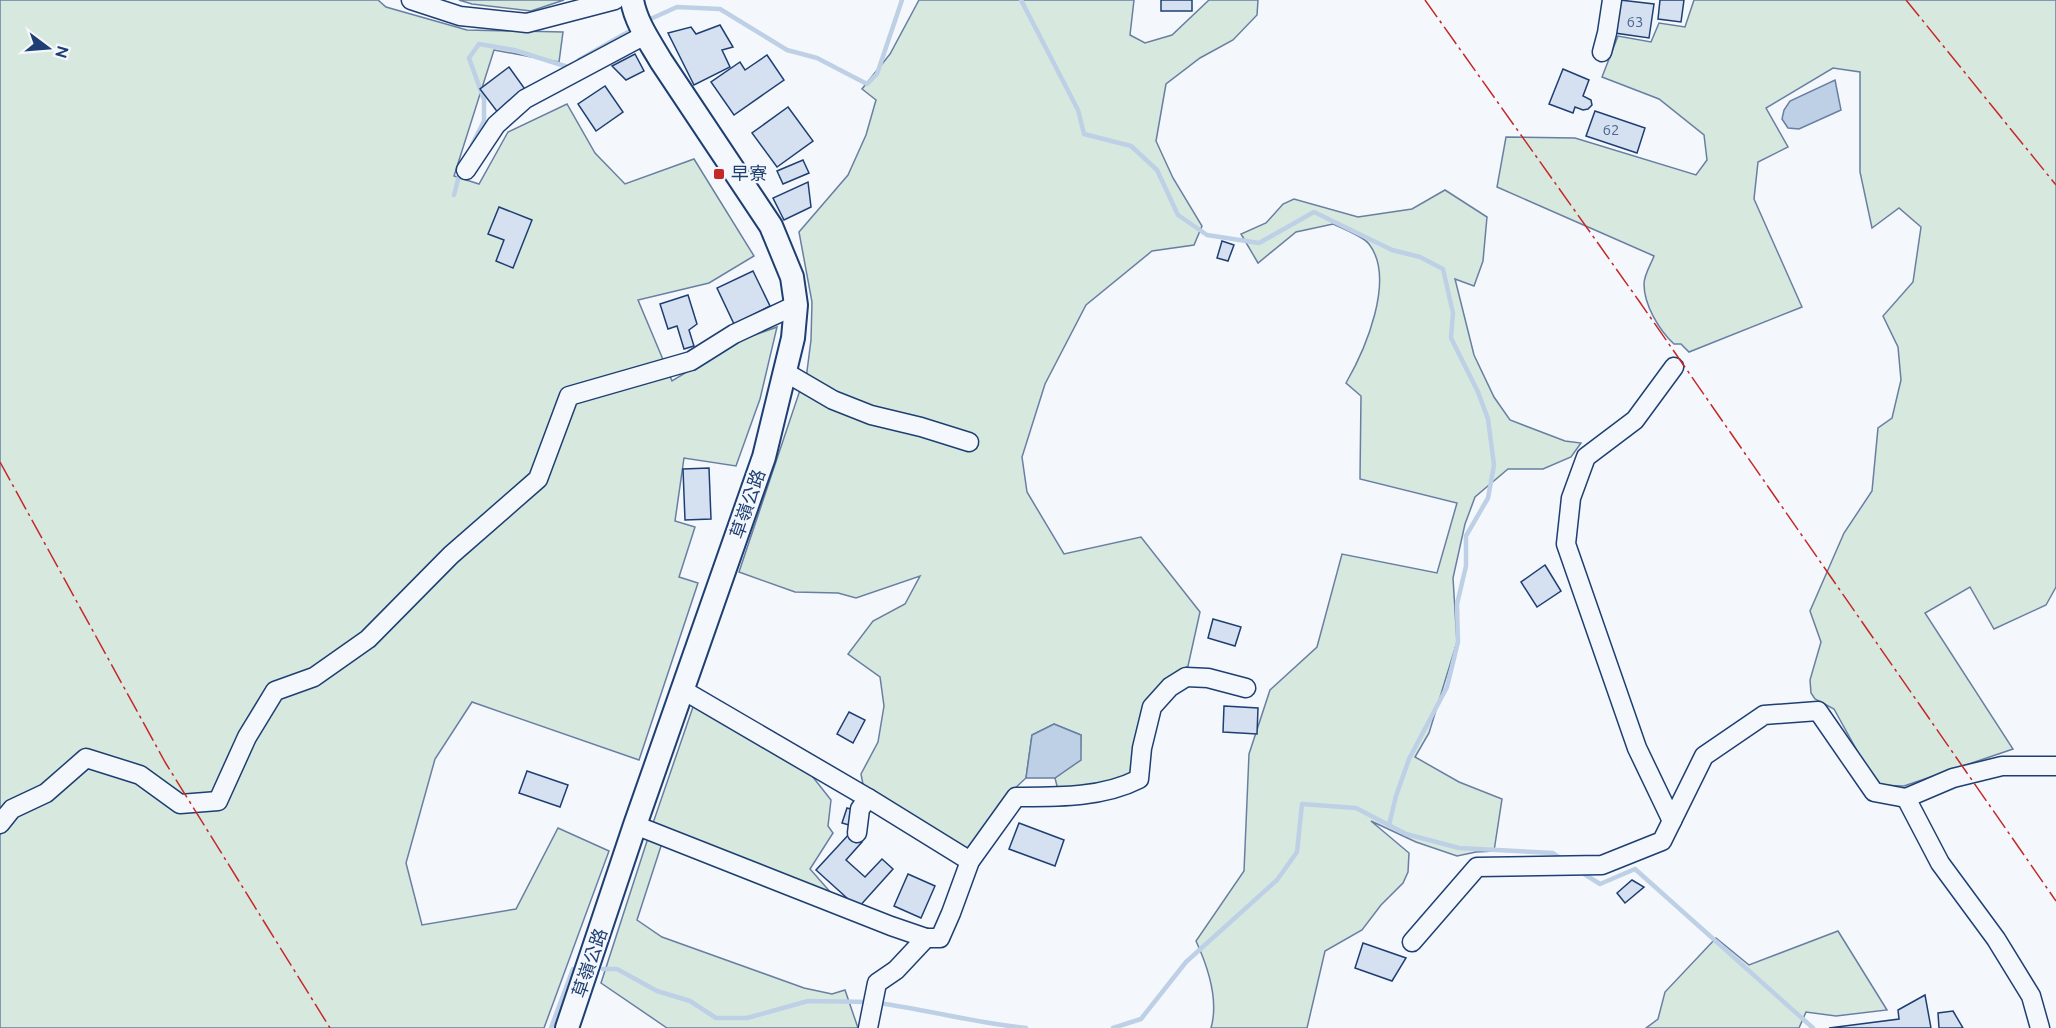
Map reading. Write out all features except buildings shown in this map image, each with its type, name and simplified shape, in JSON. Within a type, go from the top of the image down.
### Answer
[{"type":"main road","name":"草嶺公路","points":[[567,1028],[635,825],[764,457],[793,338],[796,305],[792,277],[771,226],[645,34],[632,0]]},
{"type":"street","points":[[411,0],[460,16],[527,23],[615,0]]},
{"type":"street","points":[[1602,52],[1612,0]]},
{"type":"street","points":[[466,170],[496,125],[525,99],[645,34]]},
{"type":"street","points":[[0,824],[12,809],[46,793],[86,758],[140,775],[180,804],[218,801],[247,737],[275,691],[314,677],[368,639],[451,555],[538,479],[569,396],[691,361],[734,334],[796,305]]},
{"type":"street","points":[[1672,821],[1637,748],[1566,544],[1571,498],[1587,457],[1635,420],[1674,367]]},
{"type":"street","points":[[784,372],[833,400],[872,415],[921,426],[969,442]]},
{"type":"street","points":[[635,825],[880,922],[926,938],[940,938],[970,861],[1016,797],[1059,797],[1125,786],[1139,779],[1142,748],[1152,707],[1170,687],[1186,676],[1208,678],[1246,688]]},
{"type":"street","points":[[682,690],[868,798],[970,861]]},
{"type":"street","points":[[1412,942],[1477,867],[1602,865],[1662,842],[1704,756],[1764,715],[1818,711],[1874,792],[1906,798],[1953,778],[2002,766],[2056,766]]},
{"type":"street","points":[[857,833],[860,809],[868,798]]},
{"type":"street","points":[[1906,798],[1940,863],[1996,939],[2031,996],[2040,1028]]},
{"type":"street","points":[[869,1021],[877,983],[896,970],[926,938]]},
{"type":"shaded area","points":[[0,0],[378,0],[386,7],[467,30],[563,32],[559,62],[494,50],[454,176],[479,184],[508,132],[567,104],[595,153],[625,184],[694,159],[754,256],[709,283],[638,300],[672,381],[738,341],[777,327],[760,399],[736,466],[684,458],[675,521],[695,527],[679,577],[698,583],[639,760],[472,702],[435,759],[406,863],[422,925],[516,909],[558,828],[609,851],[544,1028],[0,1028]]},
{"type":"shaded area","points":[[459,0],[564,0],[531,11],[472,4]]},
{"type":"shaded area","points":[[919,0],[1134,0],[1130,35],[1145,43],[1172,35],[1209,0],[1258,0],[1257,15],[1233,40],[1200,58],[1166,84],[1156,141],[1173,178],[1202,226],[1194,245],[1152,251],[1086,305],[1045,384],[1022,457],[1027,492],[1064,554],[1141,537],[1200,612],[1188,666],[1169,681],[1134,773],[1115,783],[1058,790],[1055,778],[1080,759],[1081,735],[1054,724],[1032,735],[1026,778],[1012,791],[965,856],[866,800],[861,774],[878,742],[884,706],[880,677],[848,654],[873,621],[905,604],[920,576],[856,598],[838,593],[795,592],[739,572],[800,390],[849,400],[806,379],[811,340],[812,302],[799,232],[848,175],[866,135],[876,100],[862,89],[890,54]]},
{"type":"shaded area","points":[[1694,0],[2056,0],[2056,587],[2046,605],[1994,629],[1970,587],[1925,613],[2013,749],[1904,786],[1876,785],[1834,709],[1815,699],[1811,693],[1810,680],[1821,642],[1810,611],[1844,533],[1872,491],[1878,428],[1892,418],[1901,380],[1898,347],[1883,316],[1913,282],[1921,227],[1899,208],[1872,228],[1860,172],[1860,72],[1833,68],[1766,108],[1788,147],[1758,162],[1754,199],[1802,307],[1689,352],[1681,344],[1674,344],[1668,338],[1650,309],[1644,284],[1646,273],[1654,256],[1497,187],[1506,137],[1575,138],[1696,175],[1707,160],[1704,135],[1659,99],[1602,77],[1618,36],[1651,42],[1659,23],[1685,27]]},
{"type":"shaded area","points":[[1445,190],[1487,217],[1483,261],[1474,286],[1455,279],[1474,355],[1494,397],[1510,420],[1565,441],[1581,443],[1571,457],[1543,469],[1508,469],[1475,497],[1465,524],[1453,578],[1457,642],[1429,733],[1415,757],[1459,782],[1502,799],[1494,851],[1457,856],[1416,842],[1371,821],[1409,853],[1408,872],[1403,883],[1381,905],[1362,930],[1325,951],[1307,1028],[1211,1028],[1213,995],[1205,962],[1196,941],[1244,871],[1249,754],[1270,690],[1317,647],[1342,554],[1437,573],[1457,503],[1360,479],[1361,396],[1346,383],[1369,334],[1379,295],[1377,259],[1369,244],[1333,224],[1296,232],[1258,263],[1241,234],[1266,223],[1283,204],[1294,199],[1358,217],[1412,209]]},
{"type":"shaded area","points":[[694,704],[805,767],[831,800],[828,826],[833,833],[810,869],[832,894],[652,826]]},
{"type":"shaded area","points":[[648,838],[662,843],[637,920],[662,937],[804,988],[832,994],[845,990],[858,1028],[667,1028],[601,983]]},
{"type":"shaded area","points":[[1838,931],[1887,1010],[1836,1016],[1806,1012],[1799,1028],[1646,1028],[1658,1019],[1665,992],[1716,938],[1749,965]]},
{"type":"water","points":[[1835,80],[1841,110],[1799,129],[1788,128],[1782,119],[1784,110],[1790,101]]},
{"type":"water","points":[[1054,724],[1081,735],[1081,760],[1055,778],[1026,778],[1032,735]]},
{"type":"waterway","points":[[646,21],[677,7],[720,9],[787,50],[817,58],[867,84],[877,74],[902,0]]},
{"type":"waterway","points":[[1021,0],[1078,110],[1084,134],[1131,146],[1157,170],[1178,215],[1207,235],[1259,243],[1314,212],[1392,250],[1420,257],[1443,269],[1453,313],[1451,338],[1478,392],[1488,419],[1494,465],[1488,498],[1466,536],[1466,566],[1457,604],[1458,642],[1447,687],[1409,759],[1389,825]]},
{"type":"waterway","points":[[579,60],[628,32]]},
{"type":"waterway","points":[[472,145],[484,121],[484,100],[469,58],[479,44],[514,50],[568,67],[571,65]]},
{"type":"waterway","points":[[454,195],[460,172]]},
{"type":"waterway","points":[[1113,1028],[1141,1019],[1186,962],[1277,880],[1297,852],[1302,804],[1356,808],[1406,834],[1459,848],[1553,853],[1562,859]]},
{"type":"waterway","points":[[1581,872],[1600,884],[1635,869],[1813,1028]]},
{"type":"waterway","points":[[551,1028],[573,969]]},
{"type":"waterway","points":[[603,969],[617,969],[657,991],[690,1001],[716,1018],[747,1018],[808,1001],[870,1002]]},
{"type":"waterway","points":[[878,1003],[1026,1028]]},
{"type":"power","points":[[1425,0],[1639,301],[2056,901]]},
{"type":"power","points":[[1906,0],[2056,185]]},
{"type":"power","points":[[0,462],[165,762],[330,1028]]},
{"type":"place","name":"早寮","points":[[719,174]]}]
